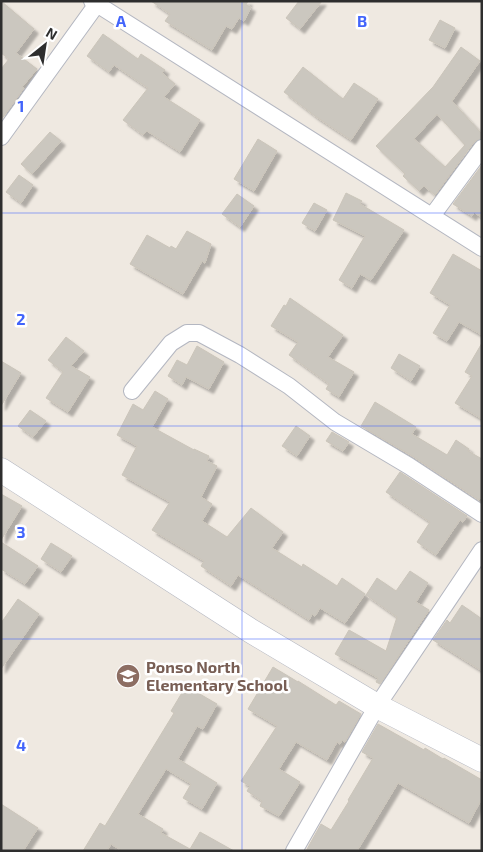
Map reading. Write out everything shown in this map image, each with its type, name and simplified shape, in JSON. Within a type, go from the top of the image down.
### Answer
[{"type":"main road","points":[[1,470],[250,630],[377,706],[482,760]]},
{"type":"street","points":[[1,137],[95,3],[482,248]]},
{"type":"street","points":[[432,216],[482,148]]},
{"type":"street","points":[[132,391],[171,343],[187,333],[200,333],[240,355],[289,386],[335,422],[409,466],[482,514]]},
{"type":"street","points":[[294,851],[377,706],[482,550]]},
{"type":"building","points":[[1,1],[34,29],[16,53],[37,69],[22,87],[24,88],[1,120],[1,69],[9,59],[1,53]]},
{"type":"building","points":[[151,1],[248,1],[246,5],[251,7],[244,21],[239,18],[232,29],[226,26],[212,50],[165,21],[170,14]]},
{"type":"building","points":[[299,1],[322,1],[300,29],[286,18]]},
{"type":"building","points":[[440,20],[455,28],[445,48],[429,40]]},
{"type":"building","points":[[103,34],[138,59],[141,54],[165,70],[162,73],[175,84],[164,97],[200,120],[180,152],[147,131],[143,135],[123,120],[148,88],[114,65],[109,72],[87,56]]},
{"type":"building","points":[[461,47],[480,61],[452,101],[482,134],[482,138],[474,142],[435,195],[424,186],[419,191],[403,176],[405,174],[376,146],[433,87]],"holes":[[[437,114],[465,145],[445,167],[414,139]]]},
{"type":"building","points":[[303,67],[343,99],[354,83],[378,99],[351,140],[284,92]]},
{"type":"building","points":[[50,132],[61,141],[32,174],[21,164]]},
{"type":"building","points":[[258,139],[277,151],[254,191],[234,179]]},
{"type":"building","points":[[482,165],[482,218],[474,212],[472,216],[453,204]]},
{"type":"building","points":[[19,175],[33,185],[21,203],[6,192]]},
{"type":"building","points":[[346,193],[362,201],[360,204],[404,230],[371,280],[360,274],[352,288],[339,280],[365,236],[333,220]]},
{"type":"building","points":[[237,194],[254,206],[240,227],[222,214]]},
{"type":"building","points":[[314,203],[327,210],[315,231],[302,223]]},
{"type":"building","points":[[187,231],[211,244],[205,263],[202,261],[183,294],[130,264],[147,235],[170,248],[171,246],[176,249]]},
{"type":"building","points":[[453,254],[482,271],[482,335],[459,322],[447,341],[433,333],[450,305],[430,293]]},
{"type":"building","points":[[290,298],[343,335],[328,357],[354,372],[339,397],[326,389],[329,384],[289,355],[298,342],[271,326]]},
{"type":"building","points":[[66,337],[84,351],[71,366],[90,377],[68,412],[46,398],[63,372],[48,360]]},
{"type":"building","points":[[482,343],[482,419],[455,403],[472,376],[465,372]]},
{"type":"building","points":[[197,346],[224,362],[209,389],[186,377],[182,385],[168,376],[177,360],[187,365]]},
{"type":"building","points":[[399,354],[420,366],[411,381],[391,368]]},
{"type":"building","points":[[1,361],[21,373],[1,406]]},
{"type":"building","points":[[155,391],[168,399],[152,427],[209,456],[207,461],[217,466],[201,497],[212,504],[202,521],[227,537],[251,508],[283,532],[272,548],[302,567],[303,564],[337,586],[342,578],[365,594],[345,623],[320,608],[315,616],[312,614],[309,620],[238,575],[231,586],[201,566],[204,561],[152,530],[170,502],[122,475],[137,446],[117,435],[133,404],[143,410]]},
{"type":"building","points":[[375,402],[416,427],[412,434],[447,455],[456,440],[469,449],[468,451],[482,459],[482,495],[479,500],[414,457],[361,426]]},
{"type":"building","points":[[30,410],[46,421],[33,437],[18,426]]},
{"type":"building","points":[[296,426],[310,436],[297,456],[282,446]]},
{"type":"building","points":[[332,432],[349,442],[343,451],[326,441]]},
{"type":"building","points":[[400,472],[467,516],[463,522],[460,520],[436,555],[417,542],[430,522],[386,492]]},
{"type":"building","points":[[1,494],[22,506],[1,540]]},
{"type":"building","points":[[1,542],[38,566],[25,584],[1,569]]},
{"type":"building","points":[[51,543],[72,556],[61,572],[41,559]]},
{"type":"building","points":[[410,571],[428,583],[416,602],[429,610],[380,684],[376,682],[378,678],[335,654],[349,630],[386,651],[397,617],[366,595],[377,578],[396,591]]},
{"type":"building","points":[[18,599],[39,614],[1,669],[1,623]]},
{"type":"building","points":[[462,605],[482,619],[482,671],[433,640],[447,620],[450,623]]},
{"type":"building","points":[[273,667],[336,705],[339,701],[361,714],[345,742],[342,740],[340,744],[337,742],[327,760],[296,742],[279,769],[300,782],[279,816],[260,806],[262,801],[247,791],[250,786],[241,781],[277,726],[248,709]]},
{"type":"building","points":[[186,686],[217,704],[203,729],[197,726],[178,759],[217,783],[202,809],[183,798],[191,784],[166,769],[138,814],[163,829],[161,833],[190,849],[200,832],[234,851],[122,851],[111,844],[107,851],[83,851],[100,823],[105,826],[174,713],[171,711]]},
{"type":"building","points":[[378,724],[482,780],[482,798],[469,823],[398,783],[357,851],[306,851],[321,824],[331,830],[349,801],[373,758],[362,752]]},
{"type":"building","points":[[1,804],[38,828],[23,851],[1,851]]},
{"type":"place","name":"Ponso North Elementary School","points":[[128,676]]}]
